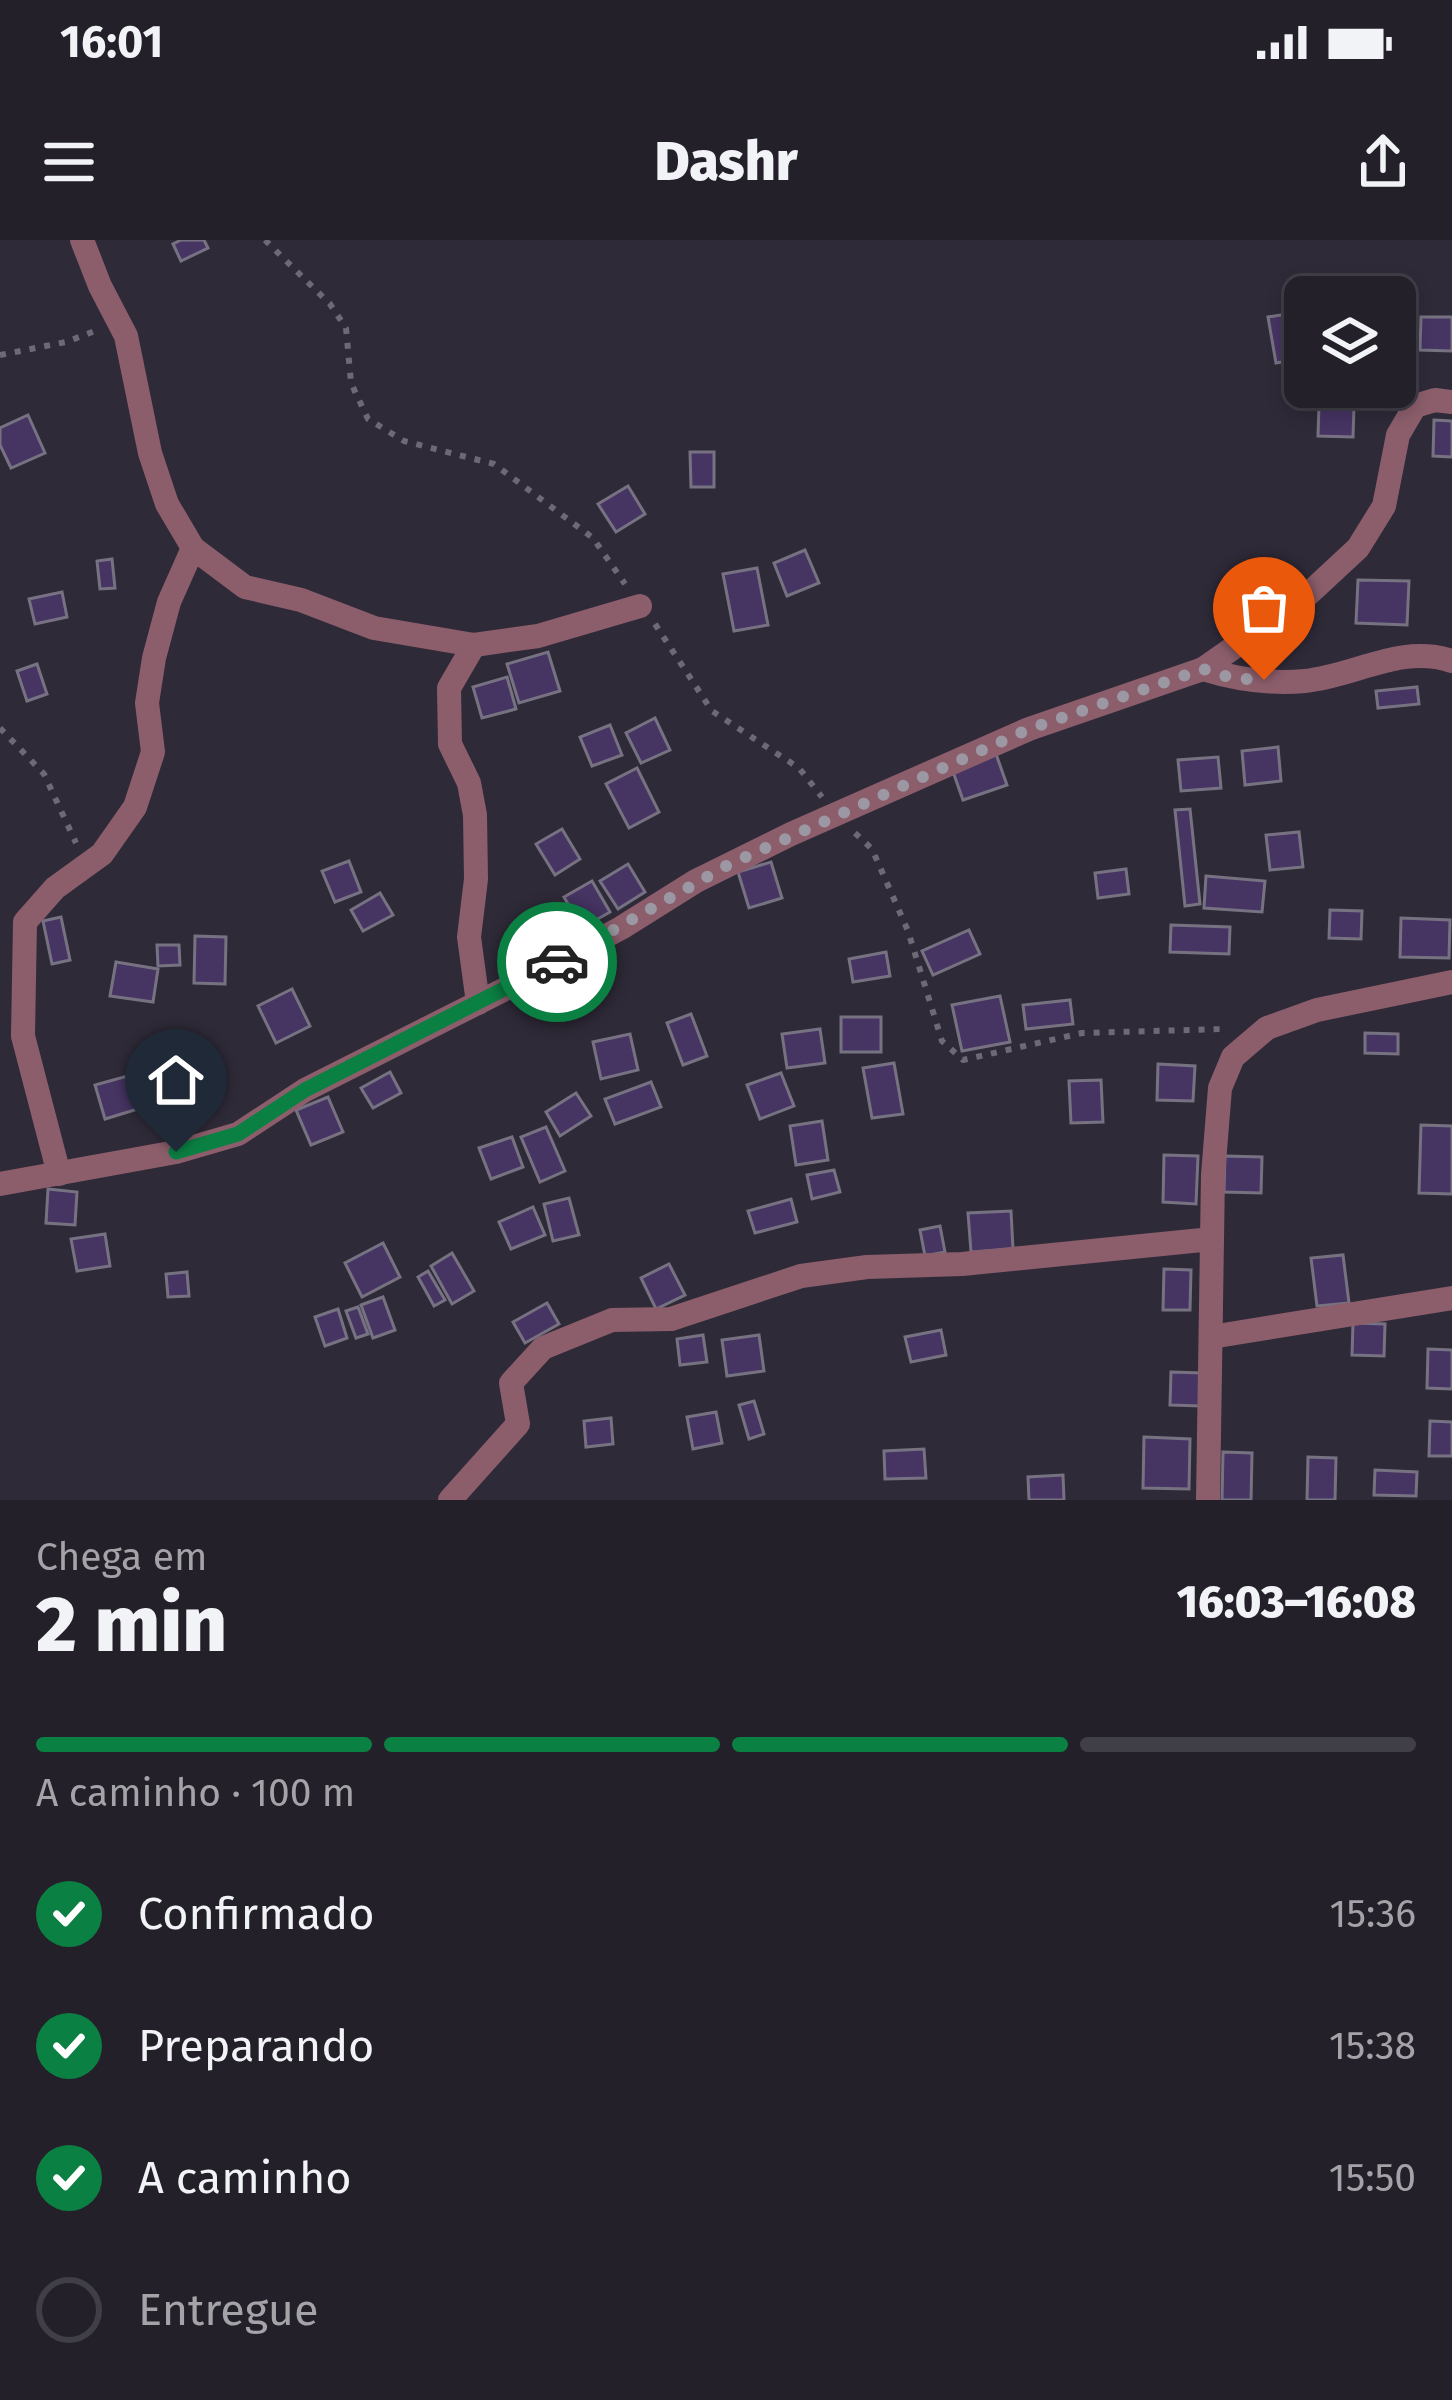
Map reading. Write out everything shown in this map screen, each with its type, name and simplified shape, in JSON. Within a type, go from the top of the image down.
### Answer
[{"type":"street","points":[[82,240],[127,336],[150,452],[167,504],[194,548],[245,587],[301,600],[374,628],[474,644],[538,636],[640,606]]},
{"type":"street","points":[[0,1184],[176,1152],[238,1134],[305,1090],[621,928],[696,881],[1029,729],[1203,669],[1302,600],[1358,548],[1384,506],[1398,435],[1415,406],[1436,400],[1452,402]]},
{"type":"street","points":[[59,1174],[23,1036],[26,922],[55,888],[103,854],[135,807],[153,752],[147,703],[154,658],[169,602],[194,548]]},
{"type":"street","points":[[474,644],[449,688],[450,744],[469,784],[475,814],[476,879],[469,938],[478,1004]]},
{"type":"street","points":[[1203,669],[1232,678],[1306,681],[1391,658],[1428,654],[1452,662]]},
{"type":"street","points":[[1208,1500],[1212,1239],[1220,1088],[1233,1057],[1267,1028],[1317,1010],[1452,982]]},
{"type":"street","points":[[450,1500],[518,1424],[511,1383],[543,1348],[612,1320],[671,1318],[801,1276],[867,1267],[962,1264],[1212,1239]]},
{"type":"street","points":[[1211,1337],[1452,1298]]},
{"type":"path","points":[[265,240],[329,304],[346,328],[351,382],[368,419],[404,441],[494,464],[592,538],[670,644],[712,711],[799,768],[872,849],[908,931],[943,1041],[962,1060],[1082,1033],[1267,1028]]},
{"type":"path","points":[[0,355],[66,342],[119,322]]},
{"type":"path","points":[[0,728],[44,774],[86,866]]},
{"type":"building","points":[[204,240],[208,248],[181,261],[173,244]]},
{"type":"building","points":[[1284,314],[1284,362],[1276,363],[1268,317]]},
{"type":"building","points":[[1421,317],[1452,317],[1452,351],[1420,350]]},
{"type":"building","points":[[1319,408],[1354,408],[1353,437],[1318,436]]},
{"type":"building","points":[[28,415],[45,453],[11,468],[0,445],[0,428]]},
{"type":"building","points":[[1434,420],[1452,421],[1452,457],[1433,456]]},
{"type":"building","points":[[690,452],[714,452],[714,487],[691,487]]},
{"type":"building","points":[[628,486],[645,514],[616,532],[598,504]]},
{"type":"building","points":[[805,550],[819,583],[787,596],[774,563]]},
{"type":"building","points":[[112,559],[115,588],[100,589],[97,561]]},
{"type":"building","points":[[757,568],[768,625],[734,631],[723,574]]},
{"type":"building","points":[[1358,580],[1409,581],[1407,625],[1356,623]]},
{"type":"building","points":[[62,592],[67,617],[35,624],[29,599]]},
{"type":"building","points":[[548,652],[560,691],[519,703],[507,664]]},
{"type":"building","points":[[37,664],[47,694],[27,701],[17,671]]},
{"type":"building","points":[[507,677],[516,709],[482,718],[473,687]]},
{"type":"building","points":[[1417,687],[1419,704],[1378,708],[1376,691]]},
{"type":"building","points":[[655,718],[670,750],[641,763],[626,733]]},
{"type":"building","points":[[610,725],[622,755],[592,766],[580,737]]},
{"type":"building","points":[[1278,747],[1281,781],[1245,785],[1242,751]]},
{"type":"building","points":[[996,754],[1007,785],[963,800],[952,769]]},
{"type":"building","points":[[1218,757],[1221,788],[1181,791],[1178,760]]},
{"type":"building","points":[[637,768],[659,812],[629,828],[606,784]]},
{"type":"building","points":[[1190,809],[1200,904],[1185,906],[1175,810]]},
{"type":"building","points":[[562,829],[580,859],[555,875],[536,844]]},
{"type":"building","points":[[1299,832],[1303,867],[1270,870],[1266,835]]},
{"type":"building","points":[[349,861],[361,892],[335,902],[322,871]]},
{"type":"building","points":[[771,862],[782,898],[749,908],[738,872]]},
{"type":"building","points":[[628,864],[645,892],[618,909],[600,881]]},
{"type":"building","points":[[1126,869],[1129,894],[1098,898],[1095,873]]},
{"type":"building","points":[[1206,876],[1265,881],[1262,912],[1204,908]]},
{"type":"building","points":[[592,881],[610,912],[582,928],[564,897]]},
{"type":"building","points":[[380,893],[393,915],[363,931],[351,910]]},
{"type":"building","points":[[1330,910],[1362,911],[1361,939],[1329,938]]},
{"type":"building","points":[[61,917],[70,960],[52,964],[43,921]]},
{"type":"building","points":[[1401,918],[1450,920],[1449,958],[1400,957]]},
{"type":"building","points":[[1171,925],[1230,927],[1229,954],[1170,952]]},
{"type":"building","points":[[969,930],[980,954],[933,975],[922,951]]},
{"type":"building","points":[[195,936],[226,937],[225,984],[194,983]]},
{"type":"building","points":[[157,945],[179,945],[180,965],[158,966]]},
{"type":"building","points":[[886,952],[890,976],[853,982],[849,959]]},
{"type":"building","points":[[116,962],[158,969],[153,1002],[110,996]]},
{"type":"building","points":[[292,989],[310,1026],[276,1043],[258,1006]]},
{"type":"building","points":[[1000,996],[1010,1042],[962,1051],[952,1005]]},
{"type":"building","points":[[1070,1000],[1073,1024],[1026,1029],[1023,1005]]},
{"type":"building","points":[[691,1014],[707,1056],[683,1065],[667,1023]]},
{"type":"building","points":[[841,1017],[881,1017],[881,1052],[841,1052]]},
{"type":"building","points":[[820,1029],[825,1063],[787,1068],[782,1034]]},
{"type":"building","points":[[1365,1033],[1398,1034],[1398,1054],[1365,1053]]},
{"type":"building","points":[[630,1034],[638,1070],[601,1079],[593,1042]]},
{"type":"building","points":[[193,1056],[205,1090],[166,1104],[154,1069]]},
{"type":"building","points":[[894,1063],[903,1114],[872,1118],[863,1068]]},
{"type":"building","points":[[1158,1064],[1195,1066],[1193,1101],[1157,1100]]},
{"type":"building","points":[[390,1072],[401,1093],[373,1108],[361,1088]]},
{"type":"building","points":[[781,1073],[794,1106],[760,1119],[747,1085]]},
{"type":"building","points":[[131,1075],[141,1108],[105,1119],[95,1085]]},
{"type":"building","points":[[1101,1080],[1103,1122],[1071,1123],[1069,1081]]},
{"type":"building","points":[[651,1082],[661,1107],[615,1124],[605,1099]]},
{"type":"building","points":[[576,1093],[591,1116],[560,1136],[546,1112]]},
{"type":"building","points":[[328,1097],[343,1132],[311,1145],[296,1110]]},
{"type":"building","points":[[822,1121],[828,1160],[796,1165],[790,1126]]},
{"type":"building","points":[[1421,1125],[1452,1126],[1452,1194],[1419,1193]]},
{"type":"building","points":[[546,1127],[565,1171],[540,1182],[521,1137]]},
{"type":"building","points":[[512,1137],[523,1167],[491,1179],[479,1148]]},
{"type":"building","points":[[1164,1155],[1198,1156],[1196,1204],[1163,1202]]},
{"type":"building","points":[[1225,1156],[1262,1157],[1261,1193],[1224,1192]]},
{"type":"building","points":[[834,1170],[840,1192],[812,1199],[807,1175]]},
{"type":"building","points":[[48,1189],[77,1192],[75,1225],[46,1223]]},
{"type":"building","points":[[569,1198],[579,1235],[553,1241],[544,1204]]},
{"type":"building","points":[[791,1199],[797,1222],[755,1233],[748,1211]]},
{"type":"building","points":[[533,1207],[545,1235],[511,1249],[499,1222]]},
{"type":"building","points":[[1011,1211],[1013,1249],[971,1252],[968,1213]]},
{"type":"building","points":[[940,1226],[945,1252],[925,1256],[920,1230]]},
{"type":"building","points":[[105,1234],[110,1266],[77,1271],[71,1239]]},
{"type":"building","points":[[383,1243],[400,1277],[362,1297],[345,1263]]},
{"type":"building","points":[[452,1253],[474,1291],[452,1304],[431,1266]]},
{"type":"building","points":[[1343,1255],[1349,1303],[1317,1306],[1311,1258]]},
{"type":"building","points":[[669,1264],[685,1295],[656,1309],[641,1278]]},
{"type":"building","points":[[1164,1269],[1191,1270],[1190,1310],[1163,1310]]},
{"type":"building","points":[[428,1271],[445,1300],[434,1306],[418,1277]]},
{"type":"building","points":[[187,1272],[189,1296],[168,1297],[166,1274]]},
{"type":"building","points":[[383,1297],[395,1330],[373,1338],[361,1305]]},
{"type":"building","points":[[547,1303],[559,1324],[525,1343],[513,1322]]},
{"type":"building","points":[[358,1307],[368,1334],[356,1338],[346,1311]]},
{"type":"building","points":[[338,1309],[347,1338],[325,1346],[315,1317]]},
{"type":"building","points":[[1353,1323],[1385,1324],[1384,1356],[1352,1355]]},
{"type":"building","points":[[941,1330],[946,1355],[911,1362],[905,1337]]},
{"type":"building","points":[[703,1335],[707,1362],[680,1365],[677,1339]]},
{"type":"building","points":[[759,1335],[764,1371],[727,1376],[722,1340]]},
{"type":"building","points":[[1428,1349],[1452,1350],[1452,1389],[1427,1388]]},
{"type":"building","points":[[1171,1372],[1202,1373],[1201,1406],[1170,1405]]},
{"type":"building","points":[[754,1401],[764,1434],[749,1439],[739,1405]]},
{"type":"building","points":[[716,1412],[722,1443],[693,1449],[687,1417]]},
{"type":"building","points":[[611,1418],[613,1444],[586,1447],[584,1421]]},
{"type":"building","points":[[1430,1421],[1452,1422],[1452,1456],[1429,1456]]},
{"type":"building","points":[[1144,1437],[1190,1439],[1189,1489],[1143,1488]]},
{"type":"building","points":[[924,1449],[926,1478],[885,1479],[884,1451]]},
{"type":"building","points":[[1223,1452],[1252,1453],[1251,1500],[1222,1500]]},
{"type":"building","points":[[1308,1457],[1336,1458],[1335,1500],[1307,1500]]},
{"type":"building","points":[[1375,1470],[1417,1472],[1416,1496],[1374,1495]]},
{"type":"building","points":[[1063,1475],[1064,1500],[1029,1500],[1028,1477]]},
{"type":"way so far","points":[[557,962],[696,881],[790,834],[1029,729],[1203,669],[1232,678],[1264,680]]},
{"type":"route","points":[[176,1152],[238,1134],[305,1090],[557,962]]}]
